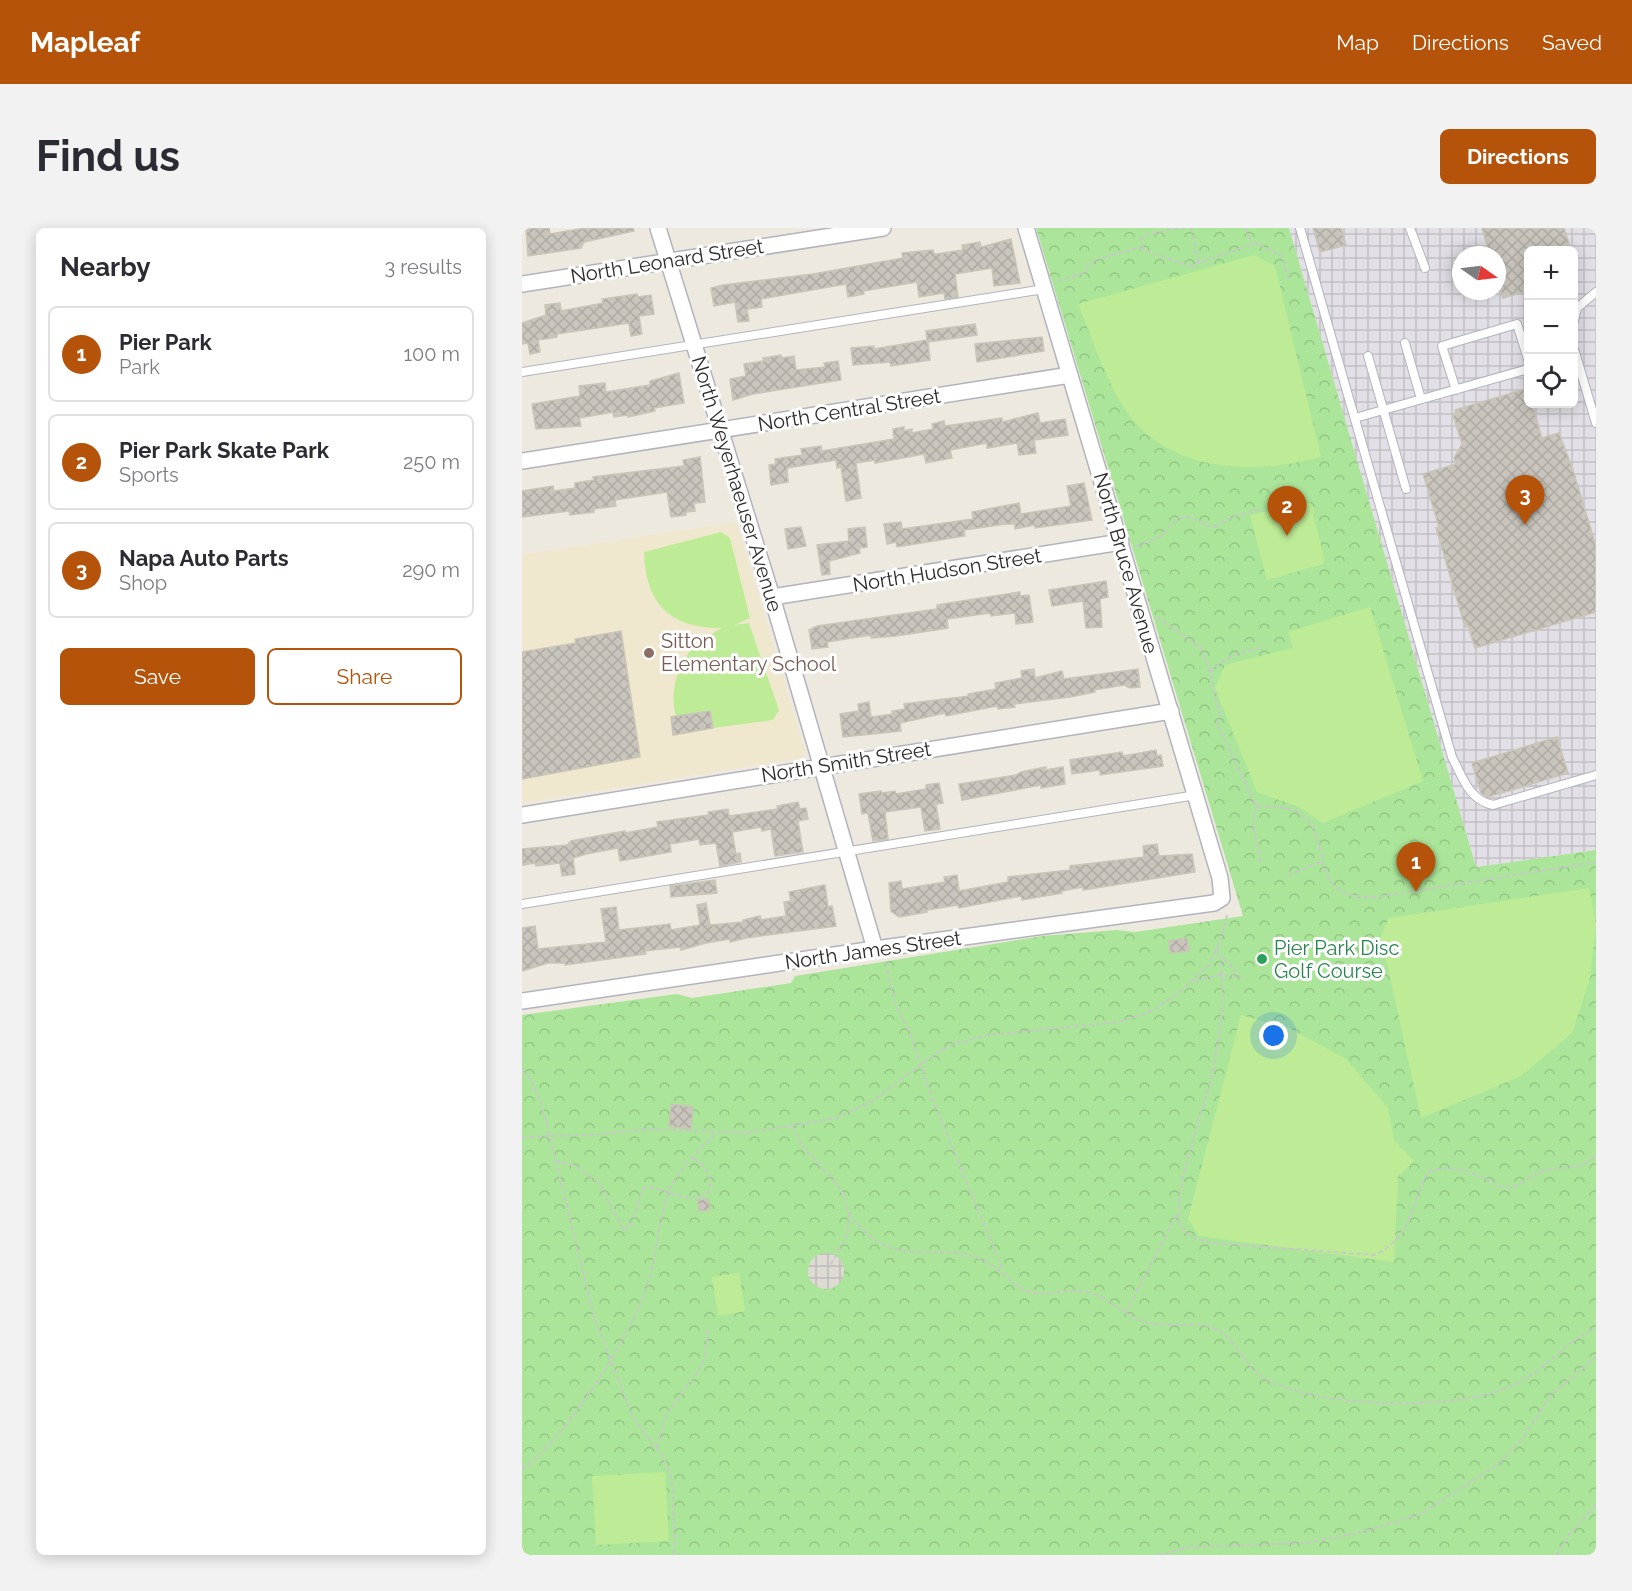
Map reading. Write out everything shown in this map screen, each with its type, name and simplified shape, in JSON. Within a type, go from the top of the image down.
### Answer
[{"type":"street","name":"North Weyerhaeuser Avenue","points":[[658,228],[722,430],[823,766],[875,949]]},
{"type":"street","name":"North Leonard Street","points":[[522,284],[883,228]]},
{"type":"street","name":"North Bruce Avenue","points":[[1026,228],[1196,795],[1220,878],[1222,898]]},
{"type":"street","name":"North Central Street","points":[[522,461],[1070,375]]},
{"type":"street","name":"North Hudson Street","points":[[772,597],[1122,546]]},
{"type":"street","name":"North Smith Street","points":[[522,815],[1171,711]]},
{"type":"street","name":"North James Street","points":[[522,1001],[875,949],[1214,903],[1222,898]]},
{"type":"lane","points":[[1300,228],[1452,757],[1470,792],[1482,802],[1493,805],[1596,775]]},
{"type":"lane","points":[[1410,228],[1425,268]]},
{"type":"lane","points":[[522,372],[695,346],[1044,287]]},
{"type":"lane","points":[[1578,307],[1596,292]]},
{"type":"lane","points":[[1456,390],[1442,346],[1517,324],[1526,354]]},
{"type":"lane","points":[[1405,343],[1421,399]]},
{"type":"lane","points":[[1575,354],[1596,423]]},
{"type":"lane","points":[[1368,356],[1406,489]]},
{"type":"lane","points":[[1355,418],[1524,370]]},
{"type":"lane","points":[[522,904],[1196,795]]},
{"type":"path","points":[[1143,248],[1141,237],[1170,229],[1185,228]]},
{"type":"path","points":[[1191,228],[1200,263]]},
{"type":"path","points":[[1246,228],[1251,244]]},
{"type":"path","points":[[1145,231],[1146,235]]},
{"type":"path","points":[[1044,287],[1078,276],[1094,260],[1143,248],[1183,266],[1200,263],[1251,244],[1259,244],[1282,256],[1289,280]]},
{"type":"path","points":[[1122,546],[1155,540],[1178,518],[1191,517],[1205,525],[1214,526],[1234,516],[1261,509],[1262,512]]},
{"type":"path","points":[[1142,619],[1158,617],[1201,648],[1220,714],[1217,723],[1256,806],[1253,824],[1261,865]]},
{"type":"path","points":[[1211,680],[1212,668],[1216,664],[1260,648]]},
{"type":"path","points":[[1256,806],[1291,810],[1307,820],[1314,828],[1324,873],[1333,884],[1349,894],[1368,898],[1596,862]]},
{"type":"path","points":[[1288,875],[1322,862]]},
{"type":"path","points":[[522,1137],[649,1129],[716,1134],[747,1133],[849,1113],[885,1093],[953,1044],[988,1035],[1133,1019],[1163,1005],[1209,965],[1218,948],[1227,915]]},
{"type":"path","points":[[1126,1313],[1177,1214],[1191,1144],[1211,1078],[1222,1004],[1218,948]]},
{"type":"path","points":[[875,949],[888,965],[895,1004],[922,1065],[931,1096],[1004,1272]]},
{"type":"path","points":[[1192,981],[1221,975],[1241,977],[1219,954]]},
{"type":"path","points":[[522,1070],[532,1081],[542,1106],[595,1320],[633,1417],[667,1464],[672,1480],[675,1542],[673,1555]]},
{"type":"path","points":[[792,1126],[797,1140],[837,1185],[849,1214],[863,1230],[890,1247],[974,1256],[1004,1272],[1027,1291],[1079,1291],[1098,1294],[1143,1322],[1160,1326],[1192,1324],[1209,1326],[1222,1331],[1262,1376],[1296,1391],[1347,1401],[1461,1399],[1511,1386],[1527,1378],[1566,1346],[1596,1328]]},
{"type":"path","points":[[522,1469],[546,1448],[611,1359],[632,1323],[654,1263],[668,1193],[680,1172],[716,1134]]},
{"type":"path","points":[[1177,1214],[1181,1228],[1195,1238],[1212,1242],[1374,1255],[1388,1249],[1400,1238],[1427,1173],[1436,1168],[1474,1174],[1505,1189],[1516,1187],[1542,1170],[1569,1169],[1589,1162],[1596,1154]]},
{"type":"path","points":[[555,1161],[576,1166],[600,1185],[623,1230],[631,1226],[642,1190],[646,1187],[698,1198],[708,1193],[710,1185],[707,1172],[693,1158]]},
{"type":"path","points":[[827,1271],[847,1235],[849,1214]]},
{"type":"path","points":[[656,1449],[667,1413],[698,1372],[705,1358],[708,1326]]},
{"type":"path","points":[[1158,1555],[1190,1547],[1307,1543],[1365,1531],[1423,1513],[1497,1465],[1522,1439],[1551,1395],[1596,1357]]},
{"type":"path","points":[[1556,1555],[1568,1536],[1596,1505]]},
{"type":"shaded area","points":[[1289,228],[1596,228],[1596,850],[1476,867]]},
{"type":"shaded area","name":"Sitton Elementary School","points":[[736,522],[805,751],[802,758],[522,803],[522,555]]},
{"type":"shaded area","points":[[826,1253],[839,1258],[844,1271],[839,1284],[826,1289],[813,1284],[808,1271],[813,1258]]},
{"type":"green space","points":[[1036,228],[1289,228],[1476,867],[1596,850],[1596,1555],[522,1555],[522,1015],[677,994],[692,998],[791,983],[795,976],[1042,936],[1117,930],[1135,932],[1243,916]]},
{"type":"green space","points":[[1254,255],[1275,266],[1321,457],[1264,467],[1235,467],[1207,463],[1181,454],[1157,441],[1135,423],[1112,387],[1078,304]]},
{"type":"green space","points":[[1310,502],[1314,509],[1313,514],[1324,558],[1323,564],[1267,580],[1250,515]]},
{"type":"green space","points":[[721,532],[730,538],[750,618],[734,625],[749,623],[779,710],[773,720],[713,728],[710,711],[676,716],[674,696],[678,675],[687,655],[701,640],[722,628],[688,624],[664,610],[655,599],[649,586],[644,552]]},
{"type":"green space","points":[[1370,607],[1423,781],[1323,823],[1299,807],[1257,792],[1215,688],[1225,665],[1293,648],[1288,632]]},
{"type":"green space","points":[[1589,888],[1596,924],[1590,978],[1572,1033],[1521,1076],[1421,1118],[1381,936],[1389,918]]},
{"type":"green space","points":[[1241,1015],[1289,1028],[1346,1059],[1388,1108],[1394,1140],[1414,1161],[1398,1176],[1394,1262],[1199,1236],[1188,1219]]},
{"type":"green space","points":[[739,1273],[745,1311],[718,1316],[712,1277]]},
{"type":"green space","points":[[665,1472],[669,1541],[596,1545],[592,1476]]},
{"type":"building","points":[[526,228],[549,228],[550,234],[585,228],[633,228],[634,231],[584,242],[581,248],[528,256]]},
{"type":"building","points":[[1313,228],[1341,228],[1346,245],[1320,252]]},
{"type":"building","points":[[1482,228],[1564,228],[1570,246],[1524,246],[1524,292],[1506,297],[1506,246],[1487,246]]},
{"type":"building","points":[[1011,239],[1020,283],[994,286],[992,268],[955,274],[958,297],[945,299],[944,293],[919,297],[917,282],[863,291],[864,294],[848,297],[846,284],[761,299],[762,307],[747,309],[749,321],[738,322],[735,302],[714,306],[711,288],[723,285],[813,274],[903,258],[902,253],[933,250],[934,254],[937,254],[963,250],[962,245],[980,242],[981,247]]},
{"type":"building","points":[[637,294],[638,297],[651,295],[654,314],[639,316],[642,334],[631,336],[629,323],[557,334],[557,337],[538,340],[540,352],[530,354],[528,343],[522,344],[522,323],[546,315],[545,305],[560,303],[561,311],[603,303],[602,299]]},
{"type":"building","points":[[975,324],[977,335],[928,342],[930,360],[891,366],[890,362],[853,365],[851,348],[874,346],[874,349],[927,340],[926,331]]},
{"type":"building","points":[[1042,337],[1044,351],[977,362],[975,344]]},
{"type":"building","points":[[781,355],[782,358],[794,356],[796,370],[825,367],[824,363],[838,361],[841,380],[753,394],[733,400],[730,379],[746,376],[744,364],[764,361],[763,358]]},
{"type":"building","points":[[679,373],[684,403],[654,408],[655,411],[628,417],[628,415],[614,417],[613,412],[579,418],[581,426],[536,429],[532,404],[580,396],[579,386],[605,383],[606,392],[650,385],[650,381]]},
{"type":"building","points":[[1524,389],[1524,408],[1533,408],[1542,438],[1559,433],[1596,546],[1596,612],[1475,648],[1468,626],[1465,627],[1423,474],[1456,464],[1454,458],[1462,444],[1453,415],[1456,414],[1455,410]]},
{"type":"building","points":[[1038,413],[1040,423],[1065,419],[1068,435],[1034,440],[1036,453],[1019,455],[1017,443],[987,448],[987,443],[950,450],[952,458],[926,463],[924,454],[875,463],[875,460],[856,463],[861,498],[846,501],[841,467],[837,468],[836,460],[787,468],[788,482],[771,485],[769,465],[776,464],[775,459],[802,455],[801,449],[821,446],[822,451],[894,439],[893,429],[904,427],[904,431],[912,429],[912,433],[933,429],[932,424],[944,421],[945,426],[1002,418],[1002,422]]},
{"type":"building","points":[[700,457],[705,502],[694,503],[695,511],[686,512],[686,515],[671,517],[667,492],[615,500],[616,506],[594,509],[594,512],[570,515],[569,511],[522,517],[522,491],[553,486],[554,491],[575,488],[575,483],[594,480],[593,477],[684,466],[683,460]]},
{"type":"building","points":[[1084,483],[1092,520],[1015,529],[1015,524],[1006,524],[964,530],[965,536],[897,547],[896,542],[887,544],[884,524],[901,522],[902,529],[973,519],[972,512],[1019,503],[1021,514],[1071,506],[1067,486]]},
{"type":"building","points":[[801,527],[806,546],[788,549],[785,529]]},
{"type":"building","points":[[865,527],[867,547],[859,548],[860,553],[829,561],[830,574],[822,575],[817,545],[849,541],[848,529]]},
{"type":"building","points":[[1106,581],[1108,597],[1100,599],[1102,627],[1086,628],[1083,601],[1052,606],[1049,590]]},
{"type":"building","points":[[1020,592],[1020,596],[1029,595],[1033,622],[1016,624],[1015,613],[991,616],[990,613],[947,619],[948,628],[896,636],[871,638],[871,635],[827,642],[828,647],[812,649],[809,630],[817,626],[937,609],[937,605]]},
{"type":"building","points":[[621,631],[640,757],[522,779],[522,652],[576,643],[575,639]]},
{"type":"building","points":[[1034,669],[1035,678],[1062,671],[1064,679],[1138,669],[1140,687],[1130,688],[1124,685],[1070,697],[1014,704],[1015,707],[998,709],[997,706],[946,716],[945,713],[900,723],[901,731],[843,737],[840,714],[859,711],[858,704],[869,702],[871,717],[893,714],[892,711],[905,709],[904,704],[969,696],[968,694],[996,689],[995,683],[1022,678],[1021,671]]},
{"type":"building","points":[[710,711],[713,728],[673,735],[671,717]]},
{"type":"building","points":[[1557,737],[1568,773],[1488,797],[1481,793],[1472,763]]},
{"type":"building","points":[[1156,750],[1157,756],[1161,755],[1163,766],[1100,775],[1100,770],[1072,774],[1070,760],[1122,752],[1123,756]]},
{"type":"building","points":[[1046,767],[1046,770],[1063,767],[1065,784],[1041,788],[1041,785],[962,800],[959,784],[1016,775]]},
{"type":"building","points":[[939,783],[943,803],[936,804],[940,829],[925,831],[921,807],[885,812],[888,839],[873,841],[868,813],[862,814],[859,794],[895,791],[896,794],[926,789],[926,785]]},
{"type":"building","points":[[798,802],[800,809],[806,808],[808,819],[798,821],[803,852],[775,856],[771,829],[762,831],[761,827],[732,832],[736,854],[740,853],[741,862],[720,866],[716,843],[700,845],[699,839],[670,844],[671,852],[620,861],[618,848],[586,854],[573,858],[575,874],[562,876],[560,863],[523,865],[522,849],[567,845],[571,841],[658,827],[657,822],[709,815],[708,812],[728,809],[729,816],[778,809],[777,806]]},
{"type":"building","points":[[1157,844],[1159,856],[1192,854],[1195,872],[1083,890],[1083,887],[1022,900],[1021,896],[959,908],[958,905],[899,917],[891,911],[889,883],[901,881],[902,889],[945,882],[944,877],[957,875],[959,891],[1008,882],[1008,877],[1070,870],[1070,866],[1144,857],[1143,846]]},
{"type":"building","points":[[715,880],[717,893],[671,897],[670,886]]},
{"type":"building","points":[[825,885],[828,907],[832,906],[836,926],[730,942],[730,939],[681,950],[680,947],[645,951],[646,954],[565,965],[565,963],[548,963],[522,971],[522,928],[535,926],[538,949],[606,942],[601,909],[616,907],[619,930],[670,924],[671,930],[700,925],[697,905],[706,903],[710,925],[743,922],[743,920],[760,916],[761,920],[786,916],[784,902],[791,901],[789,892]]},
{"type":"building","points":[[1187,938],[1189,951],[1170,953],[1169,941]]},
{"type":"building","points":[[671,1104],[693,1107],[691,1129],[669,1126]]},
{"type":"building","points":[[708,1199],[710,1210],[699,1211],[698,1200]]},
{"type":"place","name":"Napa Auto Parts","points":[[1525,525]]},
{"type":"place","name":"Pier Park Skate Park","points":[[1287,536]]},
{"type":"place","name":"Sitton Elementary School","points":[[649,653]]},
{"type":"place","name":"Pier Park","points":[[1416,892]]},
{"type":"place","name":"Pier Park Disc Golf Course","points":[[1262,959]]}]
